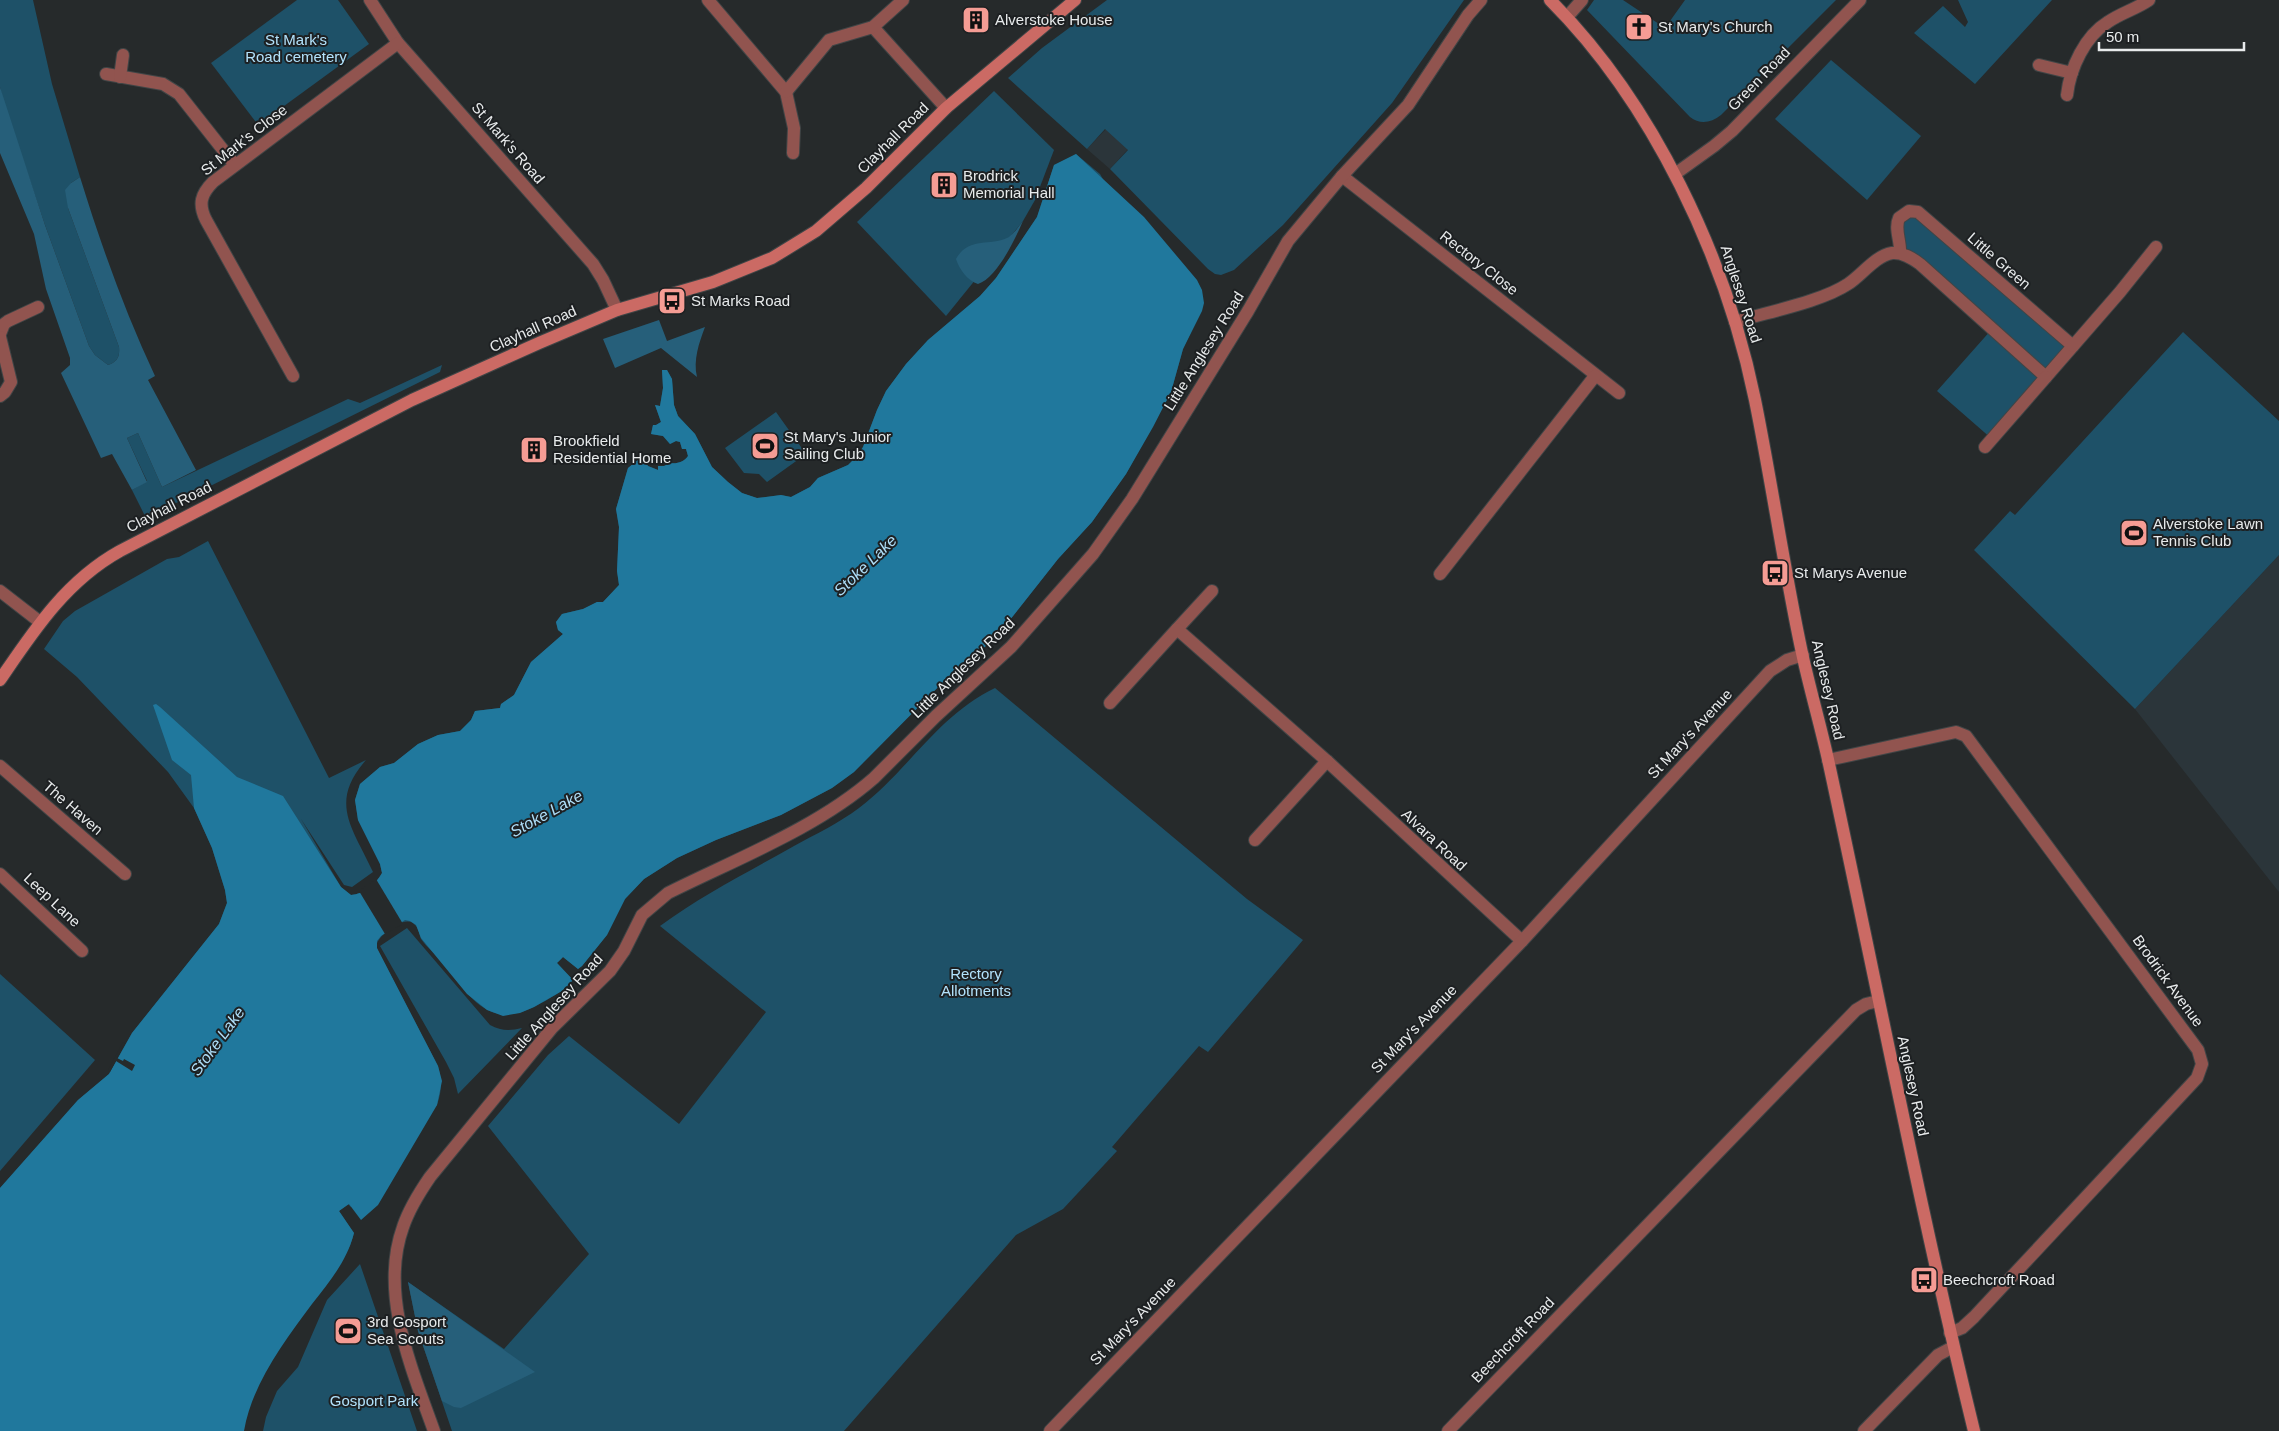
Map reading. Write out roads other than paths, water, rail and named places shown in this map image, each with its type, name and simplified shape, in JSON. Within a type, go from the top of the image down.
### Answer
[{"type":"street","name":"St Mark's Road","points":[[370,0],[398,43],[593,264],[617,310]]},
{"type":"street","points":[[708,0],[786,92],[794,128],[793,153]]},
{"type":"street","points":[[786,92],[829,40],[872,27],[903,0]]},
{"type":"street","name":"Clayhall Road","points":[[0,680],[40,622],[82,576],[120,551],[412,400],[617,310],[713,282],[772,258],[816,230],[866,188],[946,108],[1075,0]]},
{"type":"street","name":"Little Anglesey Road","points":[[434,1431],[402,1336],[397,1306],[396,1271],[402,1229],[413,1203],[430,1177],[552,1028],[610,971],[624,951],[639,921],[649,908],[668,893],[808,824],[851,797],[1010,647],[1087,562],[1132,499],[1248,311],[1288,241],[1342,176],[1408,105],[1468,15],[1481,0]]},
{"type":"street","name":"Anglesey Road","points":[[1550,0],[1567,17],[1611,72],[1674,174],[1704,236],[1735,322],[1754,397],[1803,655],[1828,760],[1953,1347],[1974,1431]]},
{"type":"street","points":[[1567,17],[1582,0]]},
{"type":"street","name":"Green Road","points":[[1674,174],[1714,146],[1732,130],[1860,0]]},
{"type":"street","points":[[2067,95],[2072,72],[2084,48],[2100,28],[2149,0]]},
{"type":"street","points":[[872,27],[946,108]]},
{"type":"street","name":"St Mark's Close","points":[[293,376],[201,209],[201,200],[213,182],[398,43]]},
{"type":"street","points":[[120,77],[123,56]]},
{"type":"street","points":[[2039,66],[2072,72]]},
{"type":"street","points":[[106,74],[162,84],[179,94],[235,165]]},
{"type":"street","name":"Rectory Close","points":[[1342,176],[1619,393]]},
{"type":"street","name":"Little Green","points":[[1900,253],[1901,244],[1897,226],[1899,218],[1909,211],[1918,212],[2073,346]]},
{"type":"street","points":[[1985,447],[2120,292],[2156,247]]},
{"type":"street","points":[[1735,322],[1832,293],[1852,282],[1880,258],[1891,253],[1900,253],[1913,259],[1927,270],[2046,376]]},
{"type":"street","points":[[0,396],[11,382],[0,336],[4,324],[38,307]]},
{"type":"street","points":[[1440,574],[1595,376]]},
{"type":"street","points":[[0,590],[40,622]]},
{"type":"street","points":[[1110,703],[1212,591]]},
{"type":"street","name":"Alvara Road","points":[[1177,629],[1327,761],[1522,941]]},
{"type":"street","name":"St Mary's Avenue","points":[[1050,1431],[1522,941],[1770,671],[1781,662],[1803,655]]},
{"type":"street","name":"Brodrick Avenue","points":[[1828,760],[1956,732],[1966,736],[2198,1050],[2202,1064],[2197,1078],[1974,1317],[1962,1328],[1950,1333]]},
{"type":"street","points":[[1255,840],[1327,761]]},
{"type":"street","name":"The Haven","points":[[0,766],[125,874]]},
{"type":"street","name":"Leep Lane","points":[[0,874],[82,951]]},
{"type":"street","name":"Beechcroft Road","points":[[1448,1431],[1856,1010],[1866,1004],[1878,1001]]},
{"type":"street","points":[[1864,1431],[1938,1355],[1953,1347]]},
{"type":"water","name":"Stoke Lake","points":[[1076,154],[1144,217],[1197,280],[1202,290],[1204,303],[1202,311],[1183,349],[1171,392],[1126,474],[1092,522],[1058,559],[994,640],[959,666],[854,772],[832,788],[781,815],[716,840],[677,858],[644,879],[625,899],[607,935],[582,966],[578,969],[563,957],[557,963],[573,980],[562,991],[534,1007],[520,1013],[503,1016],[487,1010],[467,994],[421,938],[416,925],[410,921],[405,920],[381,936],[377,941],[377,948],[438,1066],[442,1081],[437,1105],[378,1205],[361,1220],[349,1204],[339,1211],[354,1233],[347,1253],[331,1279],[270,1364],[254,1397],[244,1431],[0,1431],[0,1188],[78,1100],[109,1074],[132,1033],[219,924],[227,903],[212,848],[194,808],[191,775],[172,760],[153,705],[156,704],[160,707],[237,777],[283,796],[341,887],[351,895],[365,890],[373,885],[382,873],[380,864],[358,820],[355,800],[360,784],[380,767],[394,763],[418,744],[438,735],[460,731],[471,720],[475,711],[500,708],[501,704],[514,695],[531,662],[563,634],[558,630],[556,622],[562,614],[583,609],[597,602],[603,602],[619,585],[617,571],[619,527],[616,509],[628,468],[639,459],[643,459],[648,466],[658,470],[658,466],[680,462],[688,456],[686,449],[682,449],[680,442],[676,441],[670,444],[663,436],[651,434],[653,425],[661,422],[655,405],[660,406],[663,388],[662,370],[667,370],[672,379],[674,405],[678,416],[695,434],[712,467],[742,493],[757,498],[781,495],[791,497],[810,487],[818,478],[848,465],[857,456],[863,447],[886,391],[906,364],[928,340],[980,296],[996,278],[1037,217],[1054,165]]},
{"type":"place","name":"Alverstoke House","points":[[976,20]]},
{"type":"place","name":"St Mary's Church","points":[[1639,27]]},
{"type":"place","name":"Brodrick Memorial Hall","points":[[944,185]]},
{"type":"place","name":"St Marks Road","points":[[672,301]]},
{"type":"place","name":"St Mary's Junior Sailing Club","points":[[765,446]]},
{"type":"place","name":"Brookfield Residential Home","points":[[534,450]]},
{"type":"place","name":"Alverstoke Lawn Tennis Club","points":[[2134,533]]},
{"type":"place","name":"St Marys Avenue","points":[[1775,573]]},
{"type":"place","name":"Beechcroft Road","points":[[1924,1280]]},
{"type":"place","name":"3rd Gosport Sea Scouts","points":[[348,1331]]},
{"type":"park label","name":"St Mark's Road cemetery","points":[[296,48]]},
{"type":"park label","name":"Rectory Allotments","points":[[976,982]]},
{"type":"park label","name":"Gosport Park","points":[[374,1401]]}]
